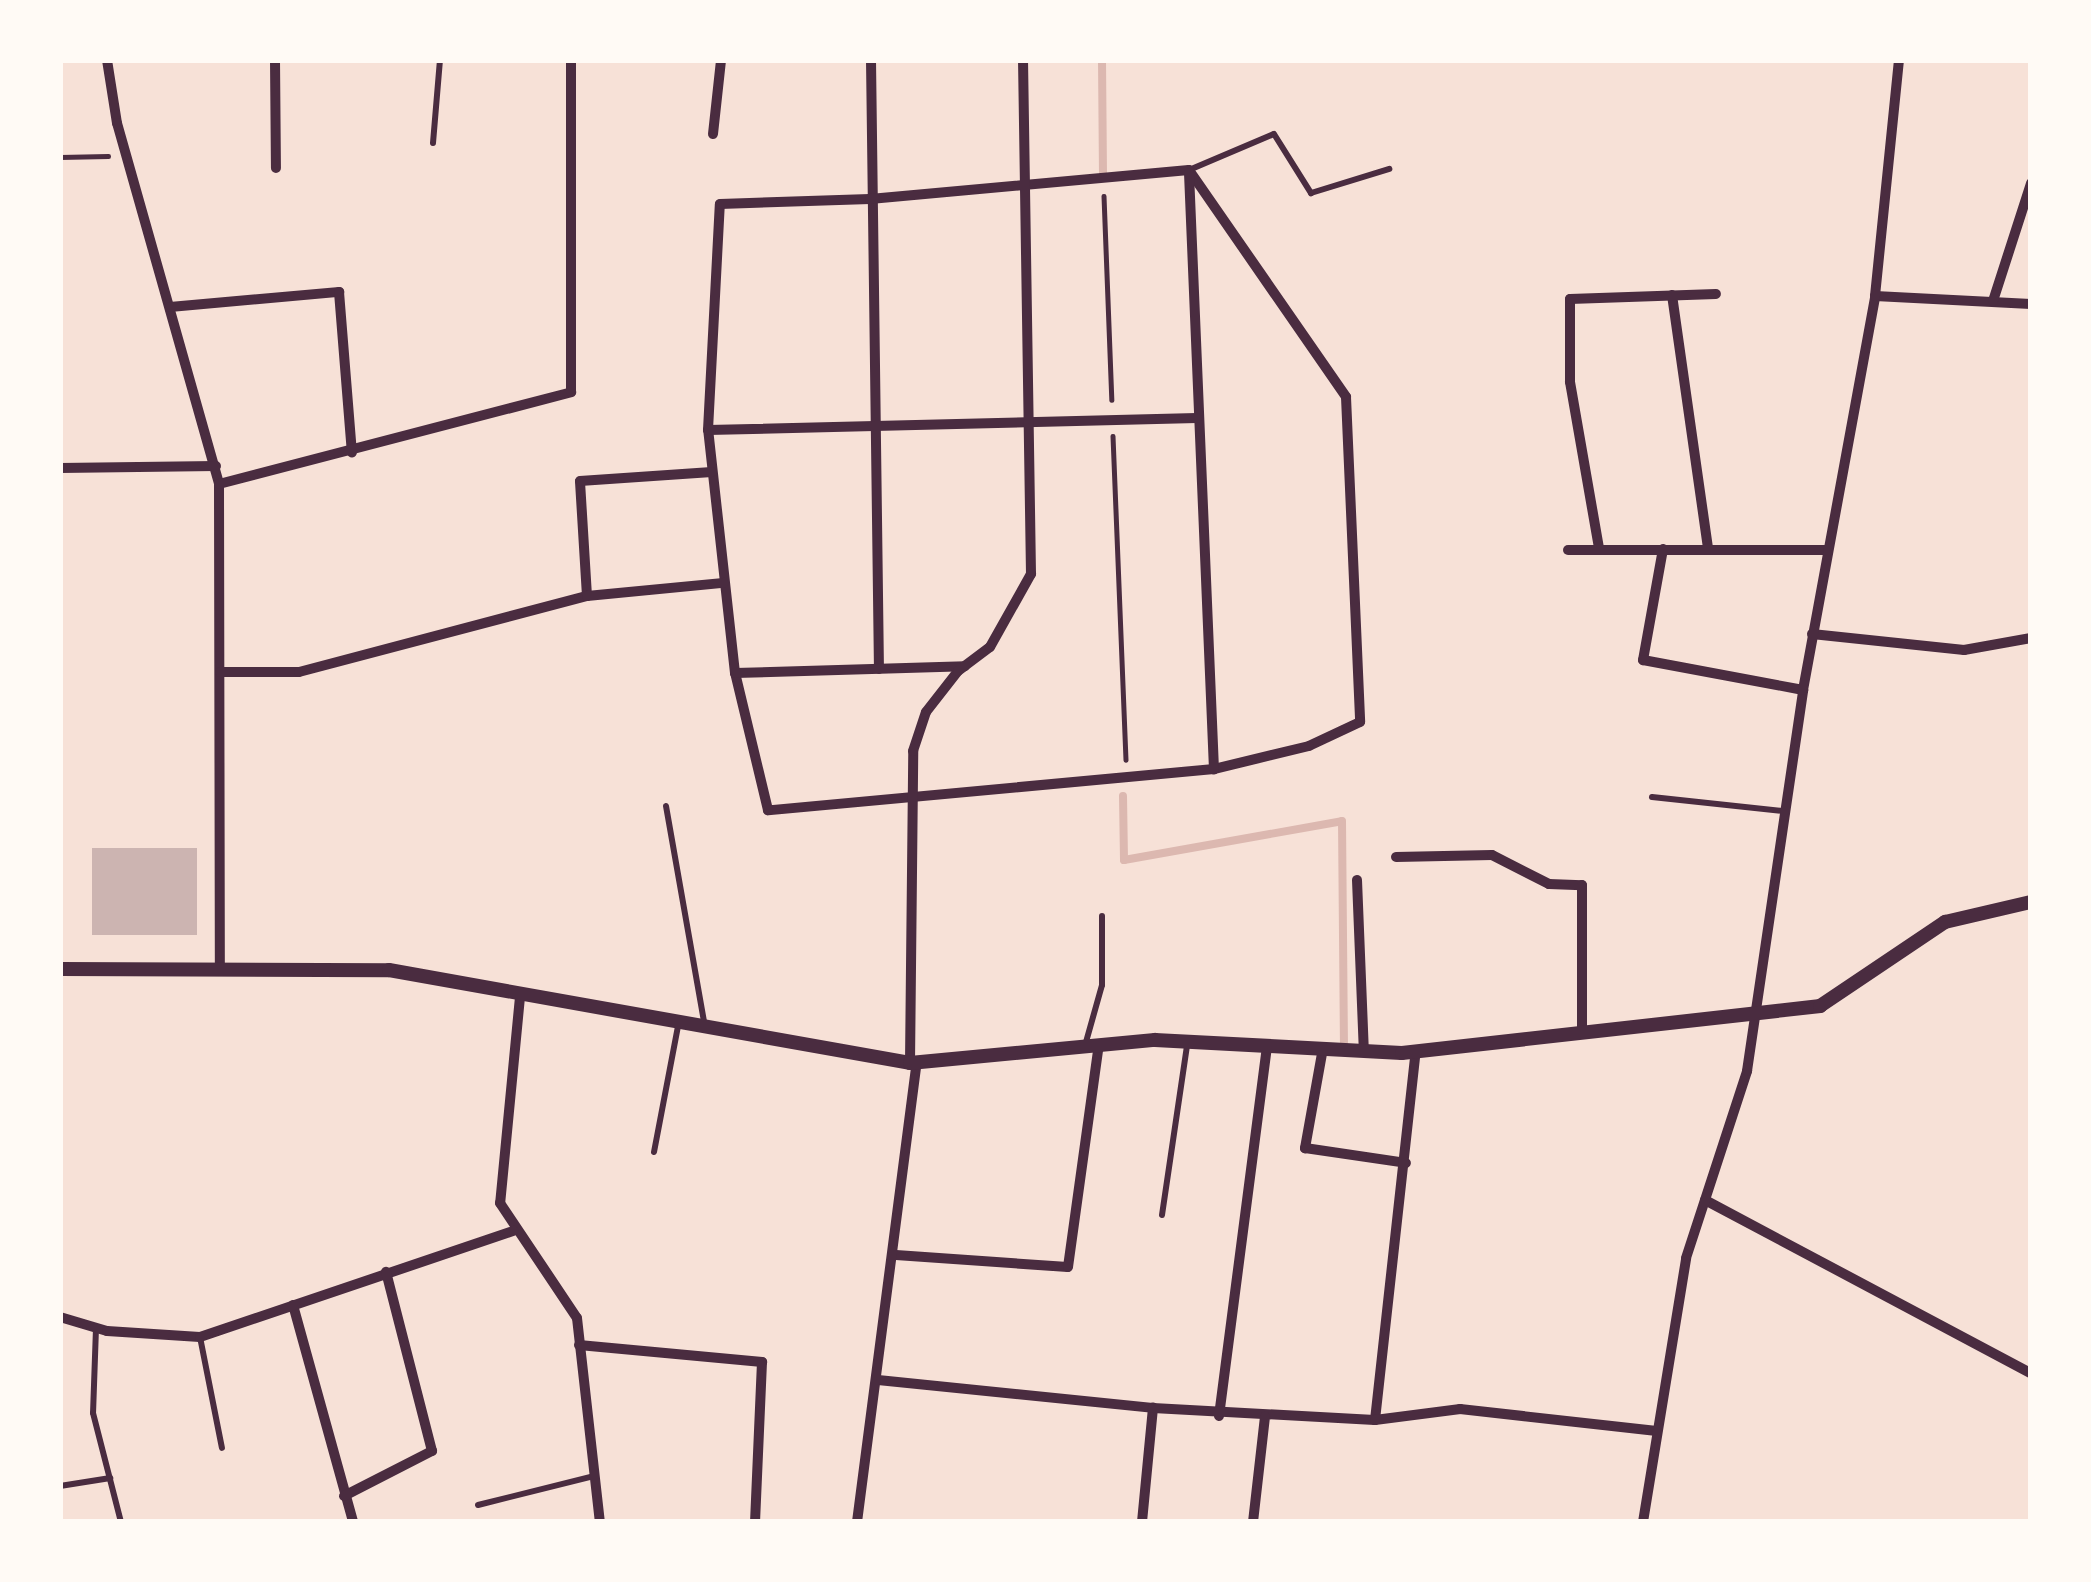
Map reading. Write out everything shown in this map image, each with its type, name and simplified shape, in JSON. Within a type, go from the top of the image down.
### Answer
[{"type":"street","points":[[106,60],[126,156],[219,484],[220,968]]},
{"type":"street","points":[[275,60],[275,168]]},
{"type":"street","points":[[219,484],[571,392],[571,60]]},
{"type":"street","points":[[713,134],[721,60]]},
{"type":"street","points":[[872,60],[879,669]]},
{"type":"street","points":[[856,1522],[896,1255],[914,1062],[907,797],[926,712],[965,666],[990,647],[1031,574],[1021,187],[1023,60]]},
{"type":"street","points":[[1643,1522],[1686,1258],[1747,1071],[1812,634],[1875,296],[1899,60]]},
{"type":"street","points":[[1189,170],[1346,397],[1360,722],[1309,746],[1214,769],[768,810],[735,673],[708,430],[720,204],[870,199],[1189,170]]},
{"type":"street","points":[[1189,170],[1214,769]]},
{"type":"street","points":[[1993,301],[2031,183]]},
{"type":"street","points":[[170,307],[339,292],[352,452]]},
{"type":"street","points":[[1599,548],[1570,382],[1570,299],[1716,294]]},
{"type":"street","points":[[1672,295],[1708,549]]},
{"type":"street","points":[[1875,296],[2031,304]]},
{"type":"street","points":[[708,430],[1197,418]]},
{"type":"street","points":[[60,468],[216,466]]},
{"type":"street","points":[[587,596],[580,482],[712,472]]},
{"type":"street","points":[[1663,549],[1643,660],[1803,690]]},
{"type":"street","points":[[1568,550],[1827,550]]},
{"type":"street","points":[[220,672],[299,672],[587,596],[723,584]]},
{"type":"street","points":[[1812,634],[1964,650],[2031,638]]},
{"type":"street","points":[[735,673],[965,666]]},
{"type":"street","points":[[1396,857],[1492,855],[1549,884],[1582,886],[1582,1030]]},
{"type":"street","points":[[1357,880],[1364,1051]]},
{"type":"street","points":[[60,969],[389,970],[706,1031],[914,1062],[1188,1041],[1416,1051],[1820,1006],[1945,922],[2031,902]]},
{"type":"street","points":[[520,998],[498,1160],[500,1203],[514,1231],[577,1318],[590,1477],[600,1522]]},
{"type":"street","points":[[896,1255],[1068,1267],[1092,1045]]},
{"type":"street","points":[[1220,1416],[1267,1046]]},
{"type":"street","points":[[1323,1048],[1305,1148],[1406,1163]]},
{"type":"street","points":[[1375,1420],[1416,1051]]},
{"type":"street","points":[[1705,1200],[2031,1373]]},
{"type":"street","points":[[60,1317],[96,1328],[200,1337],[514,1231]]},
{"type":"street","points":[[344,1496],[432,1451],[386,1272]]},
{"type":"street","points":[[293,1305],[353,1522]]},
{"type":"street","points":[[579,1345],[762,1362],[755,1522]]},
{"type":"street","points":[[878,1380],[1220,1416],[1375,1420],[1460,1408],[1657,1431]]},
{"type":"street","points":[[1142,1522],[1153,1408]]},
{"type":"street","points":[[1253,1522],[1265,1418]]},
{"type":"lane","points":[[433,143],[440,60]]},
{"type":"lane","points":[[1189,170],[1274,134],[1311,193],[1389,169]]},
{"type":"lane","points":[[1652,796],[1784,812]]},
{"type":"lane","points":[[666,806],[706,1031]]},
{"type":"lane","points":[[1092,1045],[1102,985],[1102,916]]},
{"type":"lane","points":[[654,1152],[678,1026]]},
{"type":"lane","points":[[1162,1214],[1188,1041]]},
{"type":"lane","points":[[96,1328],[93,1414],[122,1522]]},
{"type":"lane","points":[[200,1337],[222,1448]]},
{"type":"lane","points":[[478,1505],[590,1477]]},
{"type":"lane","points":[[60,1486],[110,1478]]},
{"type":"path","points":[[60,158],[126,156]]},
{"type":"path","points":[[1103,178],[1126,778]]},
{"type":"building","points":[[92,848],[197,848],[197,935],[92,935]]},
{"type":"waterway","points":[[1102,60],[1103,178]]},
{"type":"waterway","points":[[1123,796],[1124,860],[1342,821],[1344,1048]]}]
